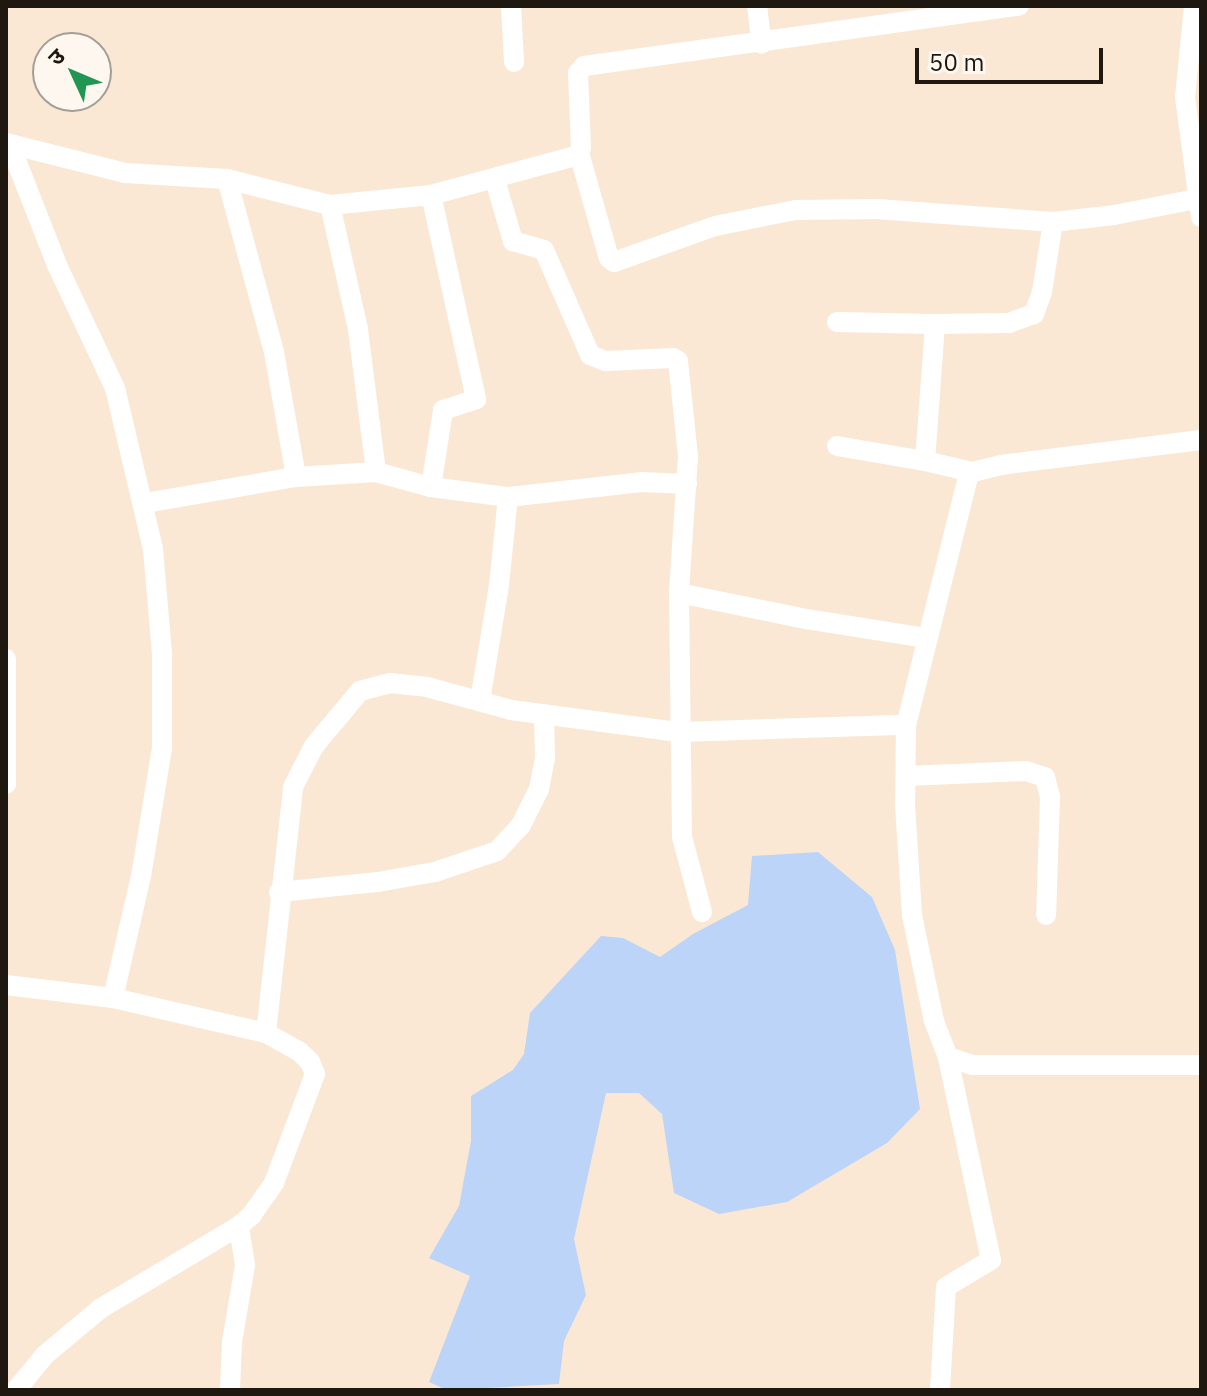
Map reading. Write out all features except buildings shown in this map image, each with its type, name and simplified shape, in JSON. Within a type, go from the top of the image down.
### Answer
[{"type":"street","points":[[511,6],[514,62]]},
{"type":"street","points":[[757,6],[762,44]]},
{"type":"street","points":[[1019,6],[580,67],[579,153],[609,258],[614,262],[715,226],[795,210],[877,209],[1053,222],[1199,208],[1185,97],[1194,6]]},
{"type":"street","points":[[8,144],[125,173],[227,179],[330,205],[431,195],[495,180],[579,153]]},
{"type":"street","points":[[8,144],[57,265],[115,388],[145,503],[153,549],[162,654],[162,748],[146,851],[113,998]]},
{"type":"street","points":[[227,179],[274,352],[296,477]]},
{"type":"street","points":[[495,180],[513,241],[544,250],[590,355],[606,361],[673,358],[678,361],[687,484],[679,593],[678,732],[682,837],[702,912]]},
{"type":"street","points":[[431,195],[476,399],[443,410],[431,487]]},
{"type":"street","points":[[330,205],[358,329],[376,472]]},
{"type":"street","points":[[837,322],[1009,323],[1034,314],[1042,292],[1053,222]]},
{"type":"street","points":[[925,461],[935,324]]},
{"type":"street","points":[[837,446],[972,472],[1001,465],[1201,440]]},
{"type":"street","points":[[145,503],[296,477],[376,472],[431,487],[508,497],[641,482],[687,484]]},
{"type":"street","points":[[940,1390],[946,1287],[991,1260],[948,1057],[934,1021],[912,915],[906,725],[965,482],[972,472]]},
{"type":"street","points":[[480,701],[495,617],[508,497]]},
{"type":"street","points":[[679,593],[806,619],[926,638]]},
{"type":"street","points":[[6,659],[6,784]]},
{"type":"street","points":[[266,1033],[279,892],[293,787],[314,746],[360,691],[390,683],[427,687],[544,714],[678,732],[906,725]]},
{"type":"street","points":[[279,892],[378,882],[435,872],[497,851],[521,825],[539,789],[545,759],[544,714]]},
{"type":"street","points":[[906,776],[1026,771],[1045,777],[1050,797],[1046,915]]},
{"type":"street","points":[[6,985],[113,998],[266,1033],[299,1051],[310,1062],[315,1074],[274,1183],[262,1202],[239,1226],[89,1317],[45,1355],[14,1390],[6,1370]]},
{"type":"street","points":[[948,1057],[972,1065],[1201,1065]]},
{"type":"street","points":[[230,1390],[232,1342],[245,1265],[239,1226]]},
{"type":"water","points":[[818,852],[872,897],[895,950],[920,1109],[887,1143],[787,1202],[719,1214],[674,1193],[662,1114],[639,1093],[606,1093],[574,1239],[586,1295],[564,1341],[559,1384],[447,1390],[429,1382],[470,1276],[429,1258],[459,1206],[471,1141],[471,1096],[513,1070],[524,1054],[530,1013],[601,936],[623,938],[660,957],[693,934],[748,905],[752,856]]}]
